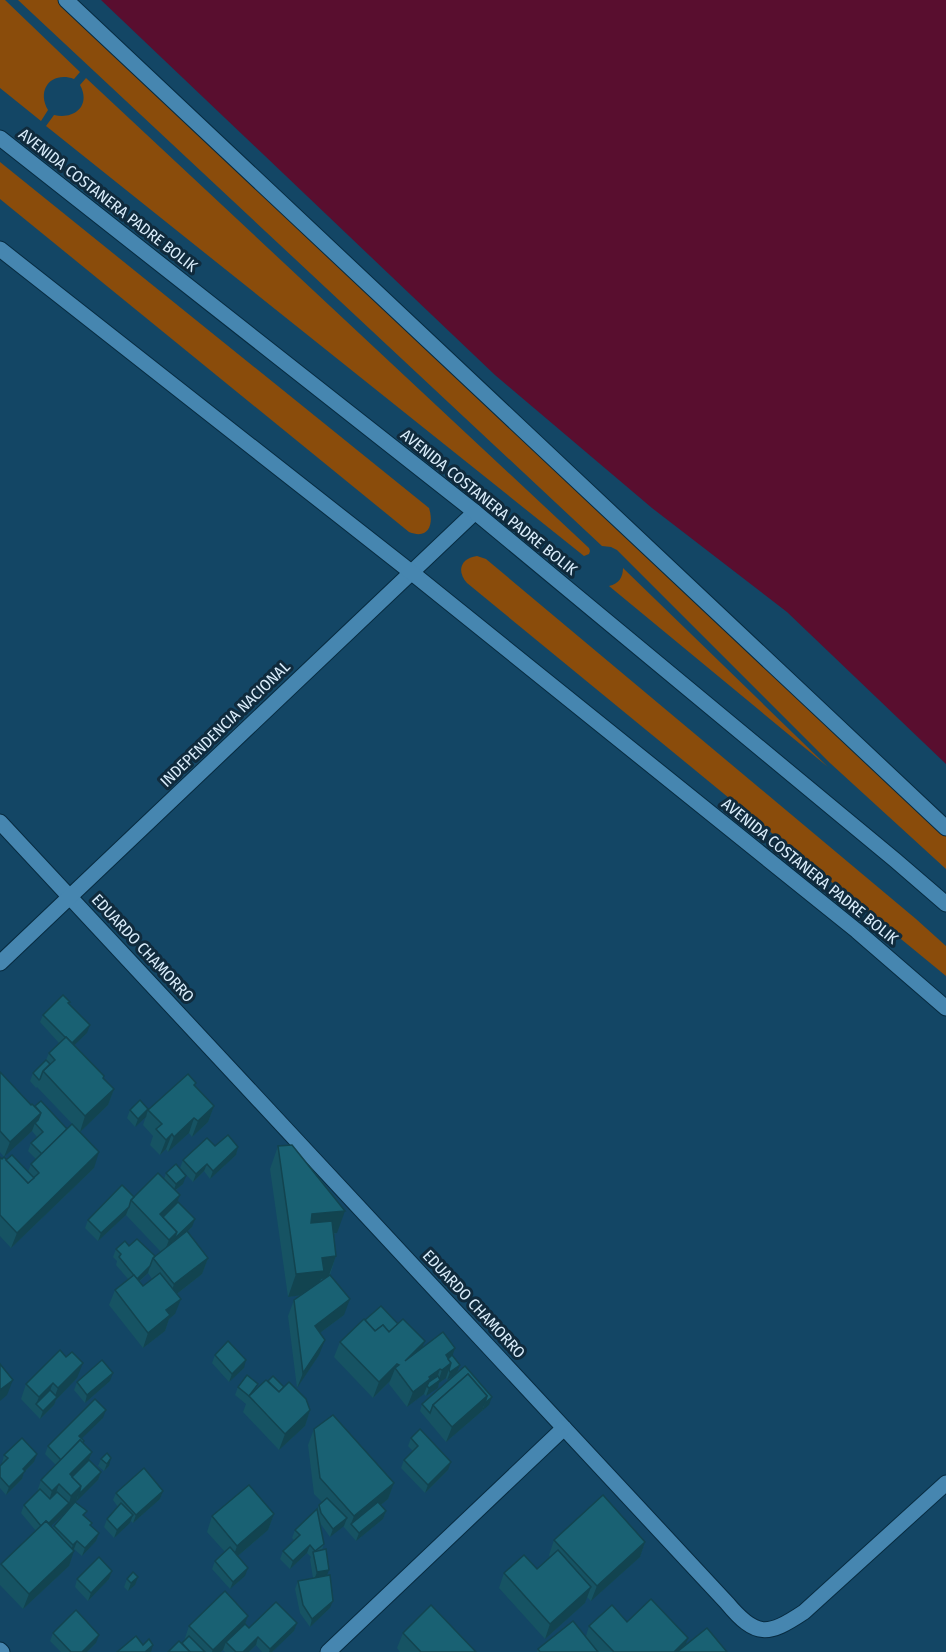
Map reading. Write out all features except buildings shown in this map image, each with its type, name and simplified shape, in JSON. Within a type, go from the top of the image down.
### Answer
[{"type":"street","points":[[66,0],[946,828]]},
{"type":"street","name":"AVENIDA COSTANERA PADRE BOLIK","points":[[0,138],[475,512],[946,904]]},
{"type":"street","name":"AVENIDA COSTANERA PADRE BOLIK","points":[[0,249],[411,572],[856,931],[946,1008]]},
{"type":"street","name":"INDEPENDENCIA NACIONAL","points":[[0,963],[475,512]]},
{"type":"street","name":"EDUARDO CHAMORRO","points":[[0,822],[740,1619],[755,1628],[771,1630],[785,1625],[804,1612],[946,1483]]},
{"type":"street","points":[[328,1652],[564,1428]]},
{"type":"shaded area","points":[[0,0],[5,0],[80,72],[74,79],[59,78],[48,84],[44,95],[48,110],[41,121],[0,88]]},
{"type":"shaded area","points":[[18,0],[59,0],[946,833],[946,869],[830,763],[617,550],[602,546]]},
{"type":"shaded area","points":[[101,0],[946,0],[946,764],[787,612],[652,508],[495,375]]},
{"type":"shaded area","points":[[86,78],[589,548],[589,554],[584,556],[46,126],[54,115],[68,115],[79,109],[84,99],[80,85]]},
{"type":"shaded area","points":[[0,162],[429,508],[431,520],[428,529],[421,534],[409,532],[0,199]]},
{"type":"shaded area","points":[[477,556],[486,559],[916,919],[946,946],[946,976],[467,583],[462,574],[462,566],[467,559]]},
{"type":"shaded area","points":[[623,568],[828,767],[609,586],[620,580]]}]
